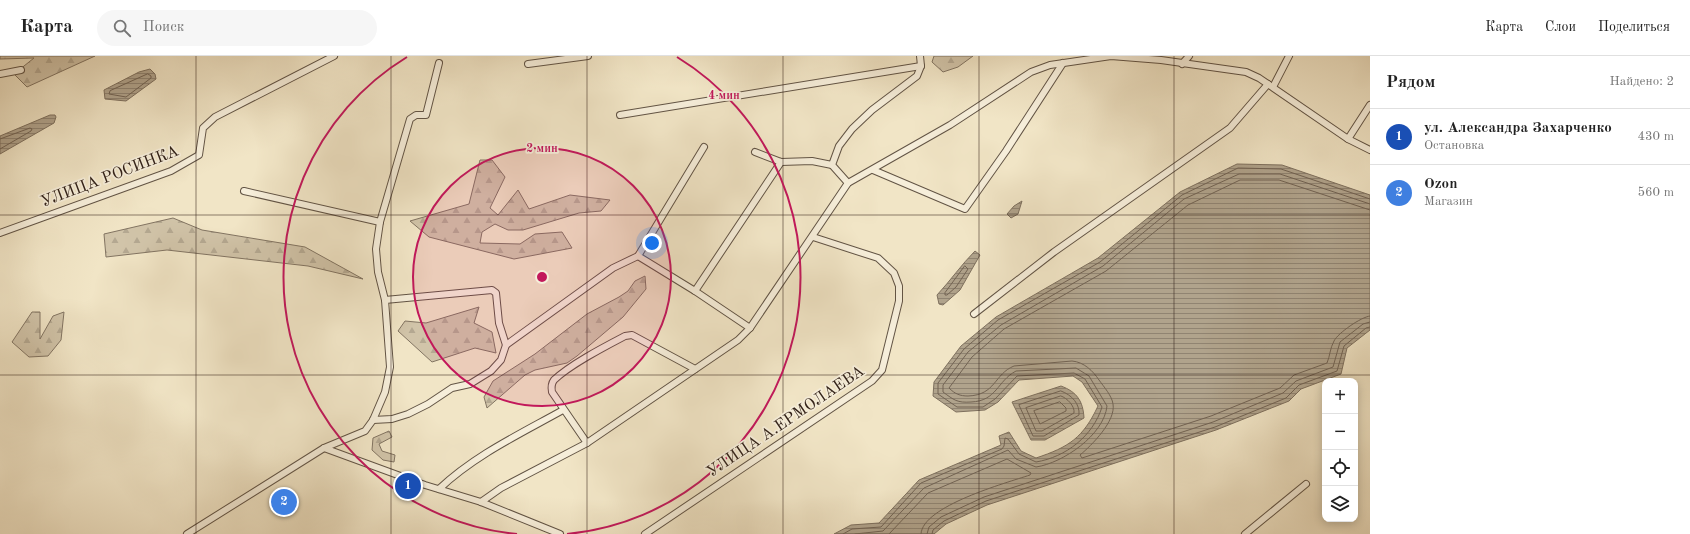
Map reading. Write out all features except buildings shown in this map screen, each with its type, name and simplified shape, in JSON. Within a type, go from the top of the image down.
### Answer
[{"type":"street","name":"УЛИЦА РОСИНКА","points":[[0,233],[171,171],[198,155],[204,128],[215,117],[334,56]]},
{"type":"street","points":[[528,64],[588,56]]},
{"type":"street","points":[[832,165],[839,146],[852,129],[872,110],[917,76],[921,66],[920,56]]},
{"type":"street","points":[[481,502],[501,488],[587,443],[738,340],[750,328],[813,237],[848,183],[950,125],[1031,72],[1050,65],[1088,58],[1110,56],[1142,58],[1246,72],[1270,85],[1348,139],[1370,150]]},
{"type":"street","points":[[1182,64],[1189,56]]},
{"type":"street","points":[[974,314],[1054,252],[1230,128],[1270,85],[1289,56]]},
{"type":"street","points":[[186,534],[324,448],[340,440],[365,431],[373,420],[386,392],[390,367],[385,300],[378,272],[376,250],[380,222],[410,119],[416,115],[426,115],[440,63]]},
{"type":"street","points":[[873,170],[965,209],[1006,151],[1063,63]]},
{"type":"street","points":[[620,115],[921,66]]},
{"type":"street","points":[[0,74],[21,70]]},
{"type":"street","points":[[1348,139],[1370,105]]},
{"type":"street","points":[[373,420],[392,419],[408,414],[428,404],[452,388],[470,384],[491,371],[501,360],[506,345],[613,268],[638,256],[659,219],[704,147]]},
{"type":"street","points":[[754,152],[781,162],[812,161],[832,165],[848,183]]},
{"type":"street","points":[[696,291],[781,162]]},
{"type":"street","points":[[244,191],[380,222]]},
{"type":"street","name":"УЛИЦА А.ЕРМОЛАЕВА","points":[[645,534],[872,381],[882,370],[899,301],[899,286],[894,273],[878,258],[813,237]]},
{"type":"street","points":[[638,256],[696,291],[750,328]]},
{"type":"street","points":[[385,300],[492,290],[496,293],[499,323],[506,345]]},
{"type":"street","points":[[587,443],[563,410],[552,392],[551,386],[554,381],[580,362],[624,336],[632,335],[695,369]]},
{"type":"street","points":[[439,489],[454,475],[485,454],[563,410]]},
{"type":"street","points":[[324,448],[439,489],[481,502],[560,534]]},
{"type":"street","points":[[1245,534],[1306,484]]},
{"type":"green space","points":[[0,56],[95,56],[27,87],[14,74],[34,58],[0,59]]},
{"type":"green space","points":[[934,56],[973,56],[958,67],[943,72],[932,62]]},
{"type":"green space","points":[[480,160],[492,160],[505,177],[490,208],[498,215],[518,190],[529,209],[570,195],[610,200],[601,211],[579,213],[523,230],[508,230],[495,224],[482,232],[480,243],[520,244],[535,234],[562,232],[572,248],[514,259],[429,237],[410,221],[469,204]]},
{"type":"green space","points":[[173,218],[202,230],[305,247],[363,279],[308,266],[167,250],[106,257],[104,234]]},
{"type":"green space","points":[[645,276],[646,289],[623,317],[577,356],[567,363],[535,370],[525,375],[487,408],[484,397],[493,381],[535,354],[587,314],[628,291],[635,281]]},
{"type":"green space","points":[[479,307],[474,323],[492,332],[496,353],[475,348],[432,362],[398,331],[405,321],[426,323]]},
{"type":"green space","points":[[32,312],[40,312],[40,339],[53,316],[64,312],[61,340],[48,356],[29,357],[12,342]]},
{"type":"green space","points":[[389,431],[392,437],[379,444],[382,451],[395,455],[394,462],[383,460],[372,450],[373,438]]},
{"type":"water","points":[[150,69],[155,74],[156,79],[126,101],[105,99],[104,90],[139,72]]},
{"type":"water","points":[[50,115],[55,115],[56,117],[54,123],[0,154],[0,136]]},
{"type":"water","points":[[1237,164],[1282,165],[1370,195],[1370,330],[1347,348],[1341,374],[1330,378],[1322,378],[1322,381],[1301,389],[1289,401],[1216,430],[987,505],[946,524],[934,534],[834,534],[851,525],[879,523],[919,480],[1001,445],[999,436],[1009,432],[1021,451],[1036,458],[1058,450],[1074,440],[1087,426],[1098,406],[1082,382],[1073,376],[1019,380],[998,402],[985,410],[956,412],[933,396],[934,382],[961,346],[996,317],[1098,258],[1180,192]]},
{"type":"water","points":[[1022,201],[1018,214],[1011,218],[1007,214],[1014,206]]},
{"type":"water","points":[[975,251],[980,255],[960,290],[943,305],[939,304],[937,295]]},
{"type":"water","points":[[1061,386],[1067,388],[1075,394],[1081,402],[1084,418],[1045,440],[1031,440],[1012,402]]},
{"type":"place","name":"ул. Александра Захарченко","points":[[408,486]]},
{"type":"place","name":"Ozon","points":[[284,502]]}]
